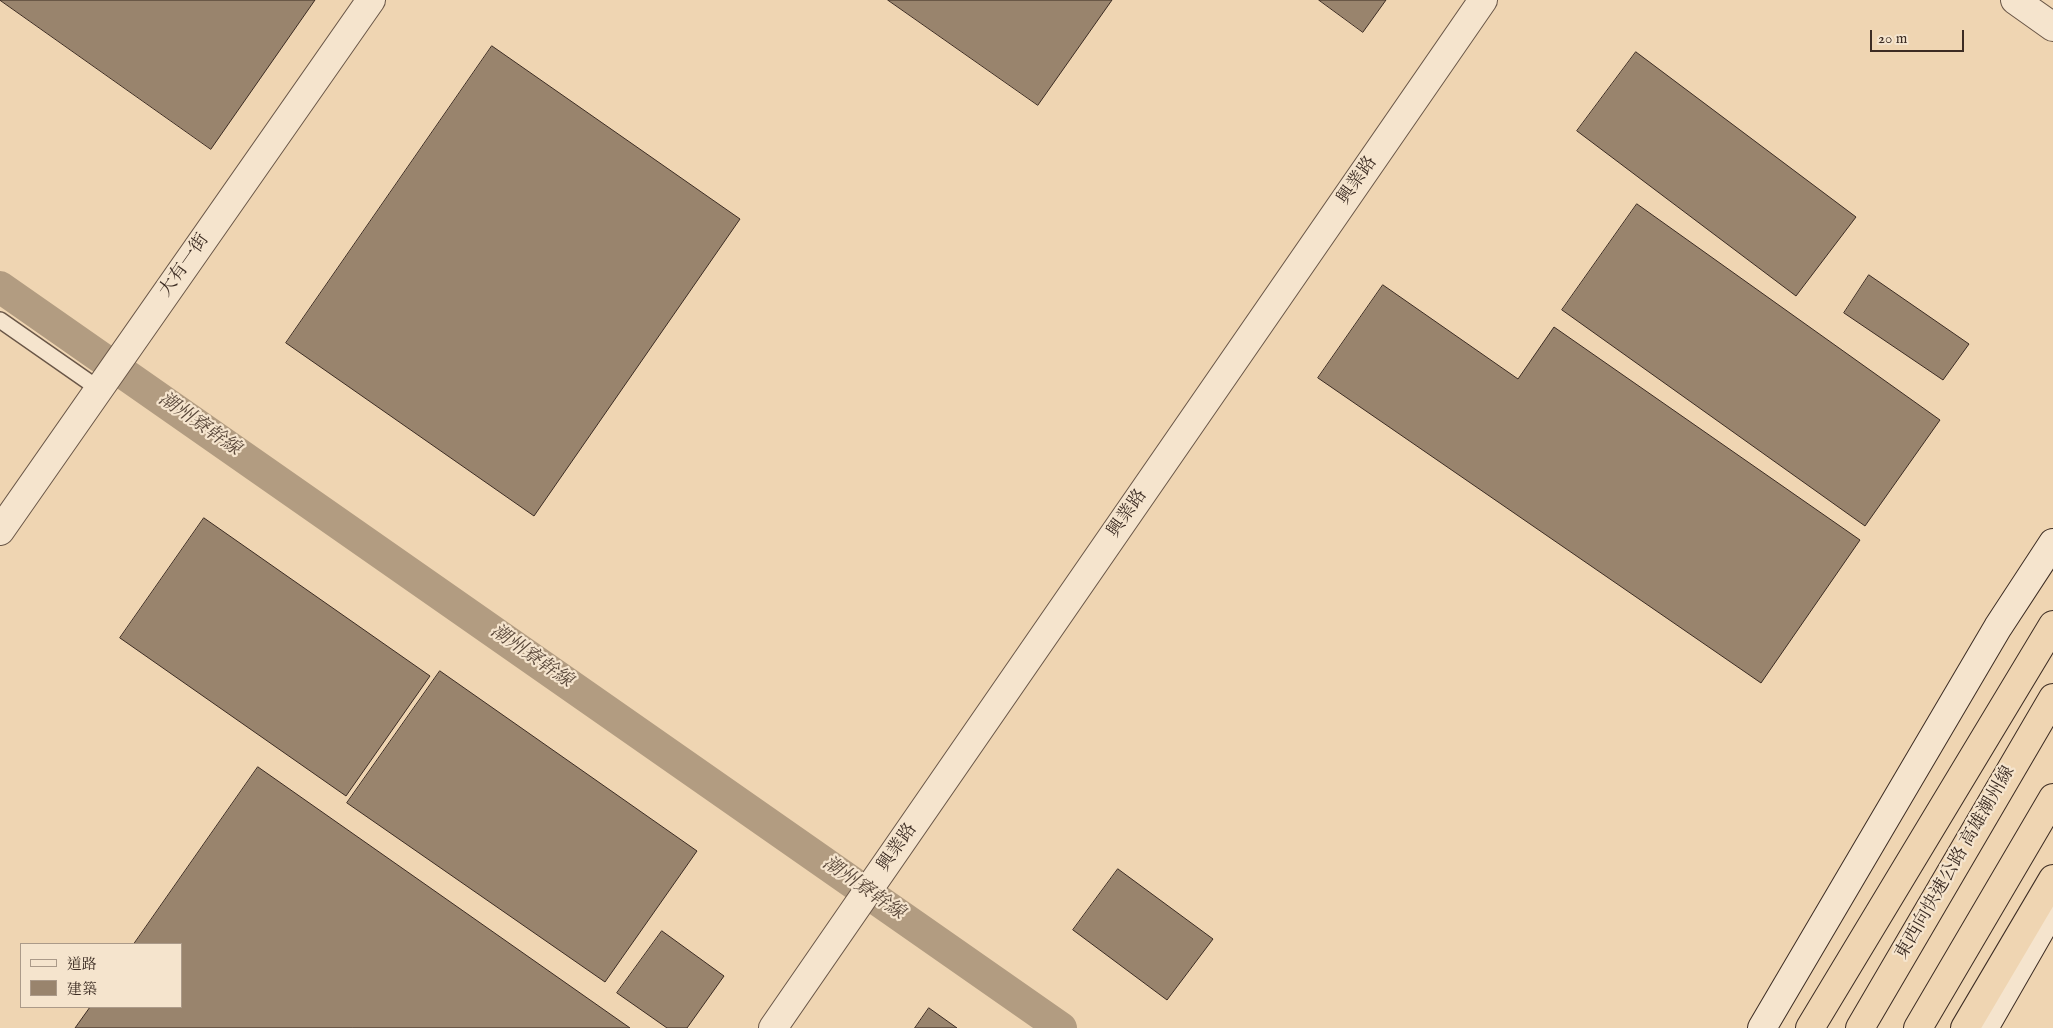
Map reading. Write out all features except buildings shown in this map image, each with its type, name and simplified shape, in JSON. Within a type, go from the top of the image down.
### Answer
[{"type":"highway","points":[[1810,1028],[2053,625]]},
{"type":"highway","name":"東西向快速公路 高雄潮州線","points":[[1860,1028],[2053,698]]},
{"type":"highway","points":[[1918,1028],[2053,798]]},
{"type":"highway","points":[[1965,1028],[2053,879]]},
{"type":"street","name":"大有一街","points":[[0,531],[371,0]]},
{"type":"street","name":"興業路","points":[[773,1028],[1483,0]]},
{"type":"street","points":[[2015,0],[2053,27]]},
{"type":"street","points":[[1762,1028],[1998,626],[2053,543]]},
{"type":"street","points":[[1984,1028],[2053,908]]},
{"type":"lane","points":[[0,320],[99,388]]},
{"type":"waterway","name":"潮州寮幹線","points":[[0,287],[1061,1028]]}]
